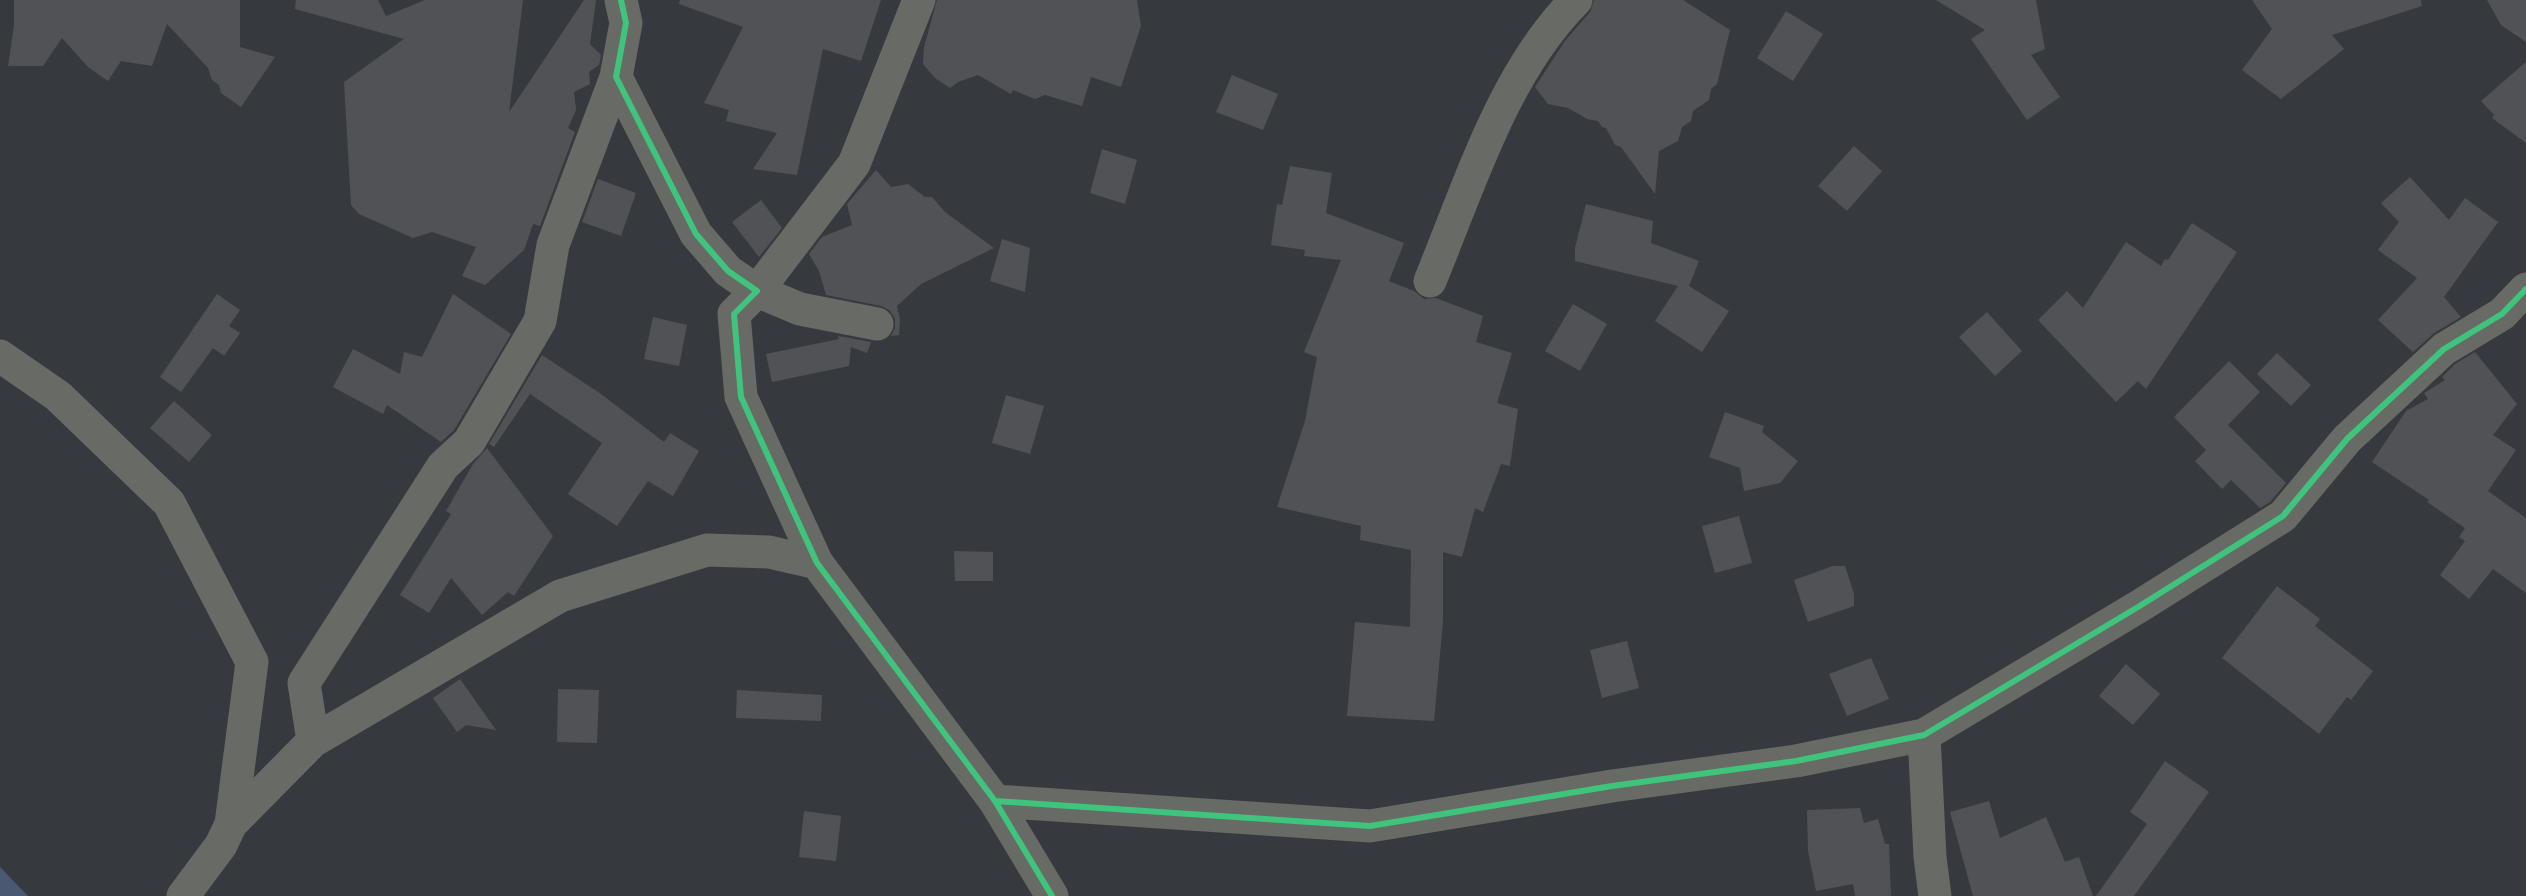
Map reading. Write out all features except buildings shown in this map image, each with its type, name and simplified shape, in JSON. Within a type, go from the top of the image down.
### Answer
[{"type":"street","points":[[313,741],[304,683],[443,466],[469,442],[540,321],[553,245],[616,77],[626,23],[621,0]]},
{"type":"street","points":[[919,0],[854,164],[758,291],[734,314],[741,397],[817,563],[995,801],[1052,896]]},
{"type":"street","points":[[1430,281],[1508,93],[1555,21],[1576,0]]},
{"type":"street","points":[[616,77],[696,234],[728,271],[758,291],[800,309],[877,324]]},
{"type":"street","points":[[995,801],[1370,826],[1612,786],[1796,761],[1924,735],[2138,607],[2283,516],[2347,439],[2444,349],[2502,314],[2526,290]]},
{"type":"street","points":[[0,356],[58,396],[169,502],[252,662],[231,824],[221,845],[183,896]]},
{"type":"street","points":[[231,824],[313,741],[560,596],[707,550],[769,552],[817,563]]},
{"type":"street","points":[[1924,735],[1930,857],[1935,896]]},
{"type":"shaded area","points":[[0,867],[28,896],[0,896]]},
{"type":"cycle path","points":[[621,0],[626,23],[616,77],[696,234],[728,271],[757,291],[734,314],[741,397],[817,563],[995,801],[1052,896]]},
{"type":"cycle path","points":[[995,801],[1370,826],[1612,786],[1796,761],[1924,735],[2138,607],[2283,516],[2347,439],[2444,349],[2502,314],[2526,289]]}]
